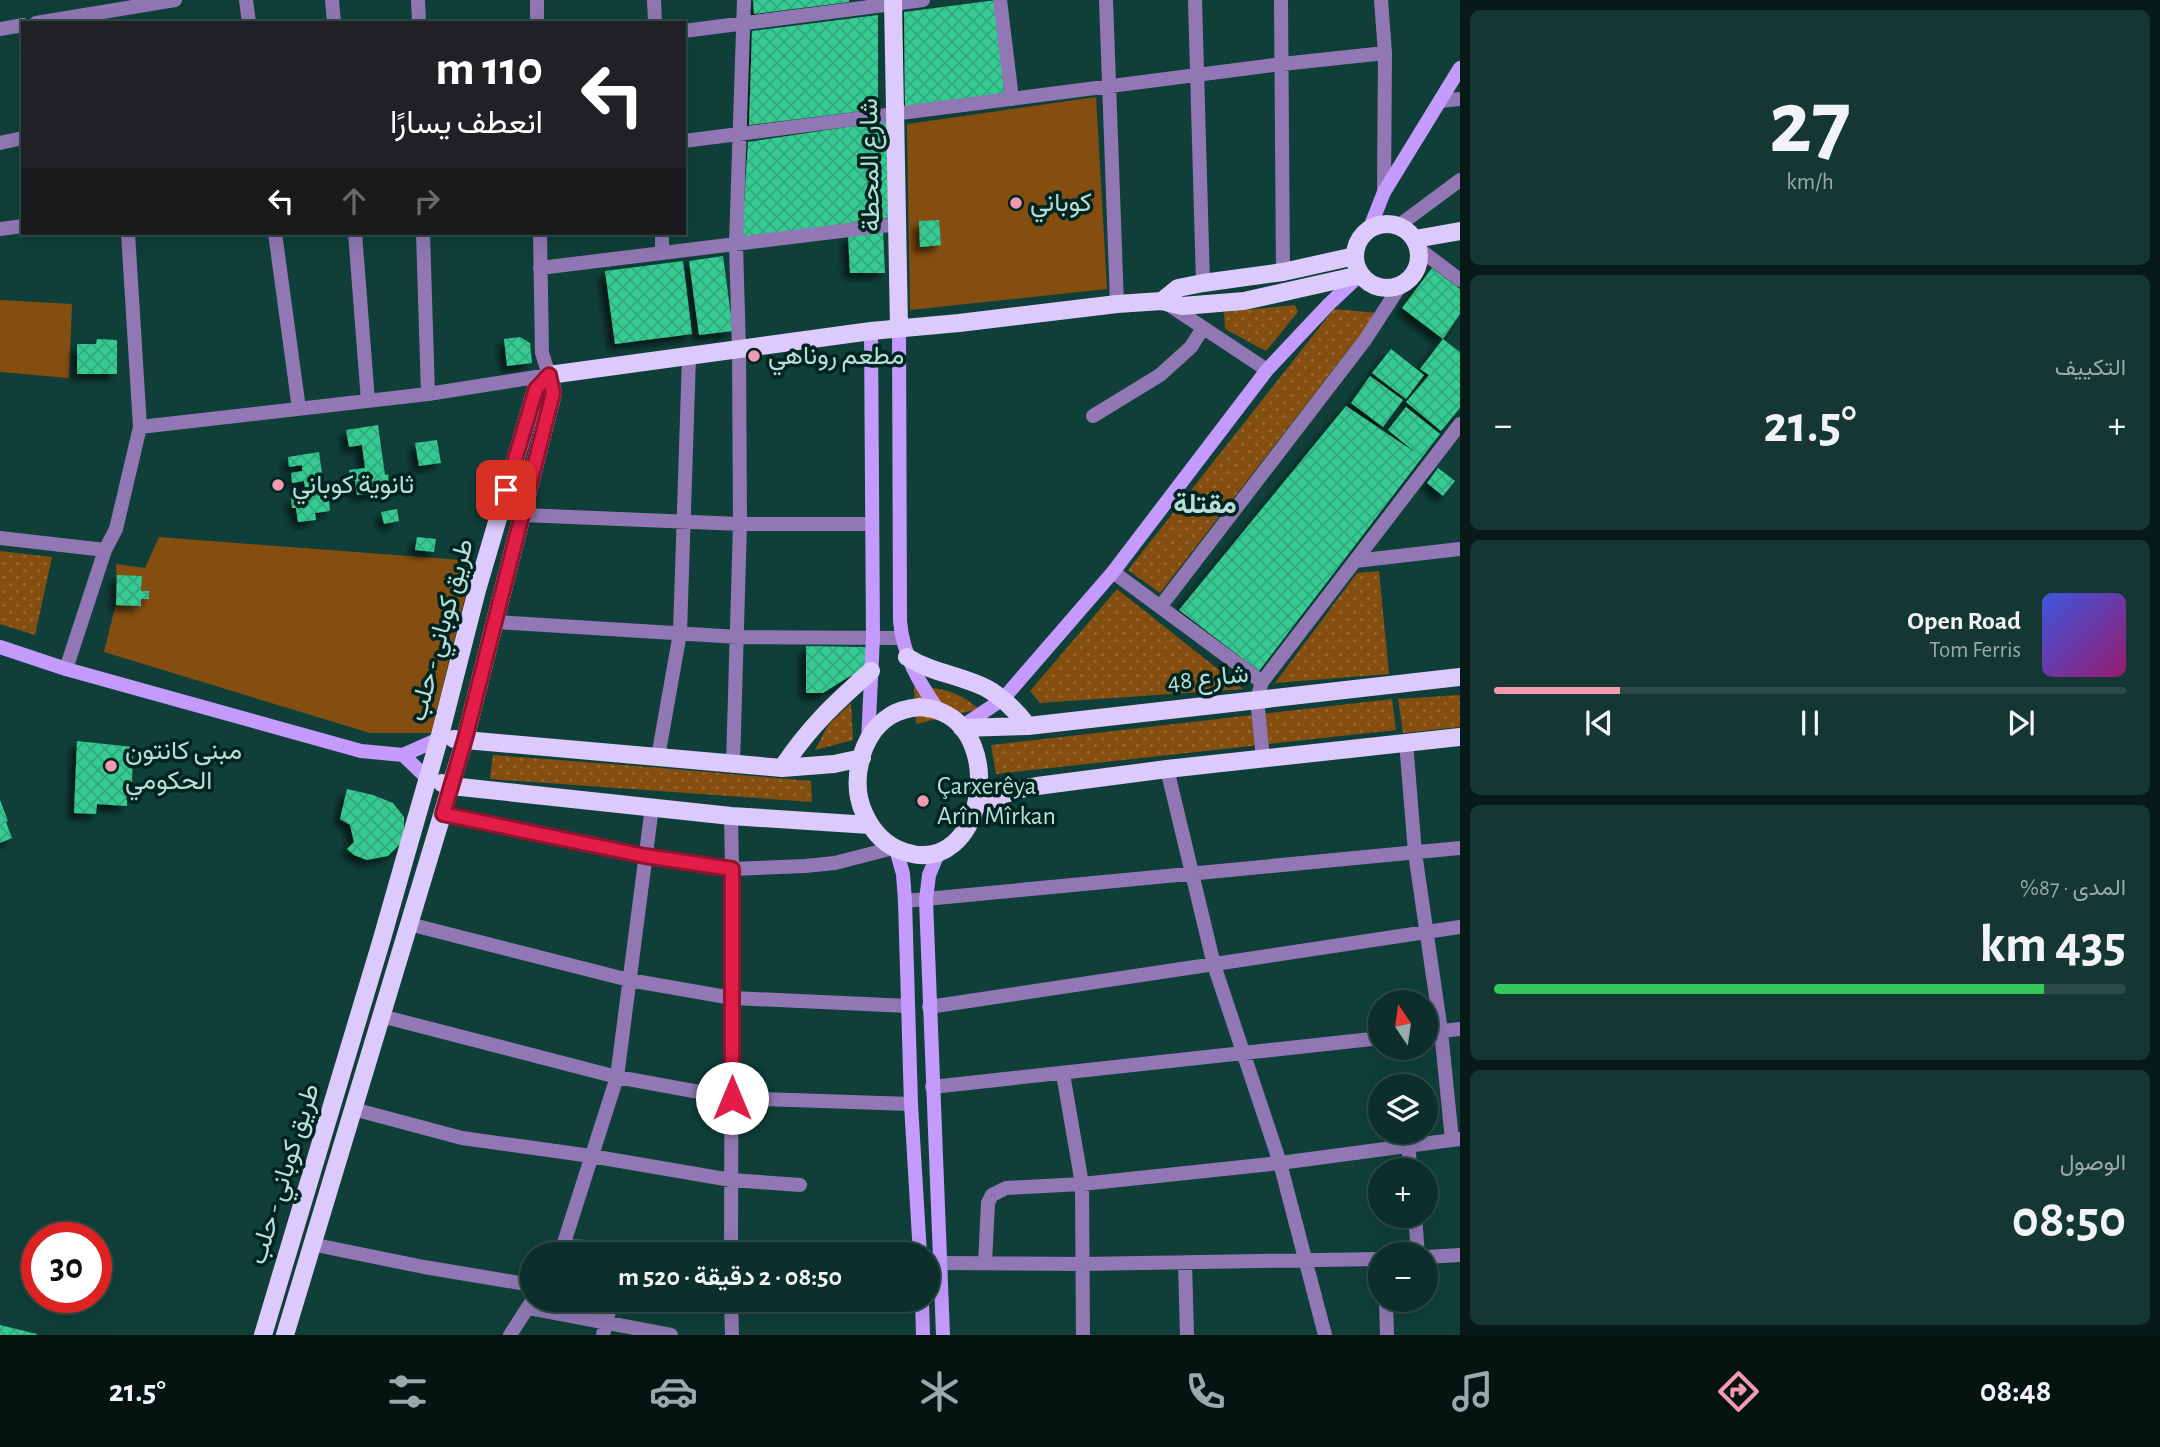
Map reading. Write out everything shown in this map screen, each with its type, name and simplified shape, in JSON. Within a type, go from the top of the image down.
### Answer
[{"type":"main road","name":"شارع المحطة","points":[[893,2],[899,328]]},
{"type":"main road","points":[[1388,224],[1398,226],[1407,231],[1417,244],[1420,260],[1410,280],[1401,286],[1378,288],[1360,275],[1354,256],[1357,246],[1369,230],[1388,224]]},
{"type":"main road","points":[[1417,244],[1460,231]]},
{"type":"main road","points":[[1162,301],[1178,288],[1283,272],[1354,256]]},
{"type":"main road","points":[[549,375],[872,331],[1117,304],[1162,301],[1182,306],[1244,300],[1360,275]]},
{"type":"main road","name":"طريق كوباني - حلب","points":[[285,1335],[465,739],[553,393],[549,375]]},
{"type":"main road","name":"طريق كوباني - حلب","points":[[263,1335],[381,942],[439,739],[477,590],[536,389],[549,375]]},
{"type":"main road","points":[[907,657],[932,671],[986,688],[1003,699],[1028,726]]},
{"type":"main road","points":[[782,768],[800,740],[822,715],[871,671]]},
{"type":"main road","name":"48 شارع","points":[[962,728],[1028,726],[1260,690],[1460,677]]},
{"type":"main road","points":[[920,707],[938,710],[962,728],[971,742],[979,773],[977,805],[972,819],[953,844],[939,852],[908,854],[895,849],[870,825],[858,792],[858,775],[865,749],[877,727],[889,716],[904,709],[920,707]]},
{"type":"main road","points":[[977,805],[1016,790],[1167,769],[1460,737]]},
{"type":"main road","points":[[439,739],[465,739],[782,768],[834,764],[865,749]]},
{"type":"main road","points":[[428,779],[451,786],[731,816],[870,825]]},
{"type":"main road","points":[[284,1266],[303,1271]]},
{"type":"street","points":[[246,0],[249,21]]},
{"type":"street","points":[[332,0],[334,21]]},
{"type":"street","points":[[418,0],[419,21]]},
{"type":"street","points":[[537,0],[537,21]]},
{"type":"street","points":[[654,0],[655,21]]},
{"type":"street","points":[[733,764],[740,524],[737,244],[744,0]]},
{"type":"street","points":[[686,31],[923,0]]},
{"type":"street","points":[[1000,0],[1012,99]]},
{"type":"street","points":[[1106,0],[1117,304]]},
{"type":"street","points":[[1195,0],[1203,283]]},
{"type":"street","points":[[1281,0],[1283,272]]},
{"type":"street","points":[[1381,0],[1385,53],[1384,191]]},
{"type":"street","points":[[49,21],[167,1]]},
{"type":"street","points":[[129,21],[130,8]]},
{"type":"street","points":[[0,29],[21,25]]},
{"type":"street","points":[[686,141],[1385,53]]},
{"type":"street","points":[[1369,230],[1384,191],[1460,68]]},
{"type":"street","points":[[1440,101],[1460,99]]},
{"type":"street","points":[[0,143],[21,138]]},
{"type":"street","points":[[1398,226],[1460,180]]},
{"type":"street","points":[[540,268],[898,224]]},
{"type":"street","points":[[0,229],[21,226]]},
{"type":"street","points":[[66,669],[105,550],[116,529],[140,427],[128,235]]},
{"type":"street","points":[[275,235],[299,409]]},
{"type":"street","points":[[355,235],[368,401]]},
{"type":"street","points":[[423,235],[428,394]]},
{"type":"street","points":[[140,427],[428,394],[549,375],[542,354],[540,235]]},
{"type":"street","points":[[662,235],[663,253]]},
{"type":"street","points":[[1417,244],[1460,280]]},
{"type":"street","points":[[962,728],[1003,699],[1113,572],[1267,370],[1360,275]]},
{"type":"street","points":[[1160,607],[1365,340],[1401,286]]},
{"type":"street","points":[[1162,301],[1267,370]]},
{"type":"street","points":[[899,328],[901,638],[916,675],[938,710]]},
{"type":"street","points":[[1093,416],[1160,375],[1191,347],[1203,328]]},
{"type":"street","points":[[865,749],[873,637],[872,331]]},
{"type":"street","points":[[658,757],[680,633],[688,356]]},
{"type":"street","points":[[1263,758],[1260,690],[1460,424]]},
{"type":"street","points":[[523,515],[740,524],[872,524]]},
{"type":"street","points":[[0,538],[105,550]]},
{"type":"street","points":[[1355,561],[1460,549]]},
{"type":"street","points":[[1113,572],[1160,607],[1260,690]]},
{"type":"street","points":[[496,622],[738,637],[901,638]]},
{"type":"street","points":[[0,647],[66,669],[341,747],[403,755],[439,739]]},
{"type":"street","points":[[1406,742],[1431,990]]},
{"type":"street","points":[[403,755],[428,779]]},
{"type":"street","points":[[1167,769],[1214,965],[1280,1163],[1325,1335]]},
{"type":"street","points":[[563,1242],[617,1077],[652,807]]},
{"type":"street","points":[[443,814],[645,856],[732,869],[835,863],[895,849],[902,874],[905,901],[911,1104],[919,1242]]},
{"type":"street","points":[[731,816],[731,1242]]},
{"type":"street","points":[[905,901],[1460,848]]},
{"type":"street","points":[[939,852],[929,875],[926,900],[943,1335]]},
{"type":"street","points":[[409,924],[629,980],[732,998],[908,1006]]},
{"type":"street","points":[[929,1007],[1460,927]]},
{"type":"street","points":[[381,1016],[617,1077],[732,1098],[911,1104]]},
{"type":"street","points":[[1438,1032],[1460,1029]]},
{"type":"street","points":[[932,1087],[1368,1039]]},
{"type":"street","points":[[985,1263],[988,1203],[992,1195],[1006,1188],[1082,1184],[1280,1163],[1456,1139],[1438,1051]]},
{"type":"street","points":[[1063,1074],[1082,1184],[1083,1335]]},
{"type":"street","points":[[353,1109],[462,1138],[592,1156],[731,1180],[800,1185]]},
{"type":"street","points":[[1408,1146],[1409,1158]]},
{"type":"street","points":[[311,1244],[520,1283]]},
{"type":"street","points":[[1438,1256],[1460,1255]]},
{"type":"street","points":[[941,1263],[1083,1264],[1368,1259]]},
{"type":"street","points":[[1185,1262],[1187,1335]]},
{"type":"street","points":[[510,1335],[526,1312]]},
{"type":"street","points":[[555,1312],[605,1329],[671,1335]]},
{"type":"street","points":[[731,1312],[732,1335]]},
{"type":"street","points":[[922,1312],[923,1335]]},
{"type":"street","points":[[1386,1312],[1387,1335]]},
{"type":"shaded area","points":[[1096,97],[1107,289],[910,310],[907,124]]},
{"type":"shaded area","points":[[0,300],[72,304],[69,378],[0,372]]},
{"type":"shaded area","points":[[1295,305],[1298,312],[1266,351],[1225,329],[1224,312]]},
{"type":"shaded area","points":[[1334,309],[1377,313],[1160,593],[1128,570]]},
{"type":"shaded area","points":[[159,537],[474,561],[431,733],[370,733],[104,652],[117,599],[116,564],[145,568]]},
{"type":"shaded area","points":[[0,551],[52,557],[35,635],[0,624]]},
{"type":"shaded area","points":[[1379,571],[1389,674],[1275,683],[1357,573]]},
{"type":"shaded area","points":[[1117,589],[1243,689],[1040,703],[1030,691]]},
{"type":"shaded area","points":[[914,687],[949,691],[979,709],[916,724]]},
{"type":"shaded area","points":[[1460,695],[1460,727],[1403,733],[1398,699]]},
{"type":"shaded area","points":[[1392,699],[1396,730],[996,774],[991,745]]},
{"type":"shaded area","points":[[851,703],[853,740],[815,750],[828,725]]},
{"type":"shaded area","points":[[493,755],[811,781],[812,802],[490,779]]},
{"type":"building","points":[[753,0],[849,0],[849,2],[754,14]]},
{"type":"building","points":[[997,0],[1004,93],[905,107],[904,12]]},
{"type":"building","points":[[878,15],[878,109],[749,125],[752,31]]},
{"type":"building","points":[[887,121],[894,217],[742,238],[748,142]]},
{"type":"building","points":[[939,220],[941,245],[920,247],[919,221]]},
{"type":"building","points":[[883,230],[885,273],[850,273],[848,235]]},
{"type":"building","points":[[723,256],[733,331],[699,335],[689,261]]},
{"type":"building","points":[[683,261],[692,334],[615,344],[605,271]]},
{"type":"building","points":[[1432,268],[1460,289],[1460,314],[1443,339],[1402,308]]},
{"type":"building","points":[[520,337],[530,343],[532,363],[507,366],[504,339]]},
{"type":"building","points":[[97,339],[117,340],[117,374],[77,374],[77,344],[96,344]]},
{"type":"building","points":[[1443,339],[1460,352],[1460,408],[1441,431],[1406,402],[1429,375],[1420,369]]},
{"type":"building","points":[[1391,349],[1424,375],[1406,399],[1372,373]]},
{"type":"building","points":[[1370,376],[1403,400],[1383,427],[1351,403]]},
{"type":"building","points":[[1346,406],[1416,453],[1388,430],[1406,407],[1440,434],[1259,671],[1179,610]]},
{"type":"building","points":[[378,425],[385,475],[388,474],[389,484],[374,486],[375,493],[357,495],[355,481],[351,481],[349,470],[365,468],[362,445],[349,447],[346,430]]},
{"type":"building","points":[[437,440],[441,463],[419,466],[415,443]]},
{"type":"building","points":[[319,452],[326,502],[329,501],[330,511],[315,513],[316,520],[298,522],[291,498],[306,495],[304,481],[292,483],[291,473],[302,471],[302,465],[289,467],[288,457]]},
{"type":"building","points":[[1438,468],[1455,481],[1443,496],[1427,483]]},
{"type":"building","points":[[397,509],[399,521],[384,524],[381,512]]},
{"type":"building","points":[[417,537],[436,539],[434,552],[415,550]]},
{"type":"building","points":[[117,575],[142,576],[141,591],[149,591],[149,599],[141,599],[141,606],[116,605]]},
{"type":"building","points":[[806,646],[866,647],[867,669],[823,693],[806,693]]},
{"type":"building","points":[[77,741],[133,747],[132,783],[127,783],[127,806],[97,804],[96,814],[74,813]]},
{"type":"building","points":[[347,789],[393,803],[404,817],[402,842],[388,856],[367,860],[347,849],[354,842],[350,825],[340,819]]},
{"type":"building","points":[[0,800],[12,838],[0,843]]},
{"type":"building","points":[[0,1325],[37,1334],[37,1335],[0,1335]]},
{"type":"place","name":"كوباني","points":[[1016,203]]},
{"type":"place","name":"مطعم روناهي","points":[[754,356]]},
{"type":"place","name":"ثانوية كوباني","points":[[278,485]]},
{"type":"place","name":"مبنى كانتون الحكومي","points":[[111,766]]},
{"type":"place","name":"Çarxerêya Arîn Mîrkan","points":[[923,801]]},
{"type":"district","name":"مقتلة","points":[[1205,505]]},
{"type":"route","points":[[506,490],[536,389],[549,375],[553,393],[465,739],[443,814],[645,856],[732,869],[732,1098]]}]
